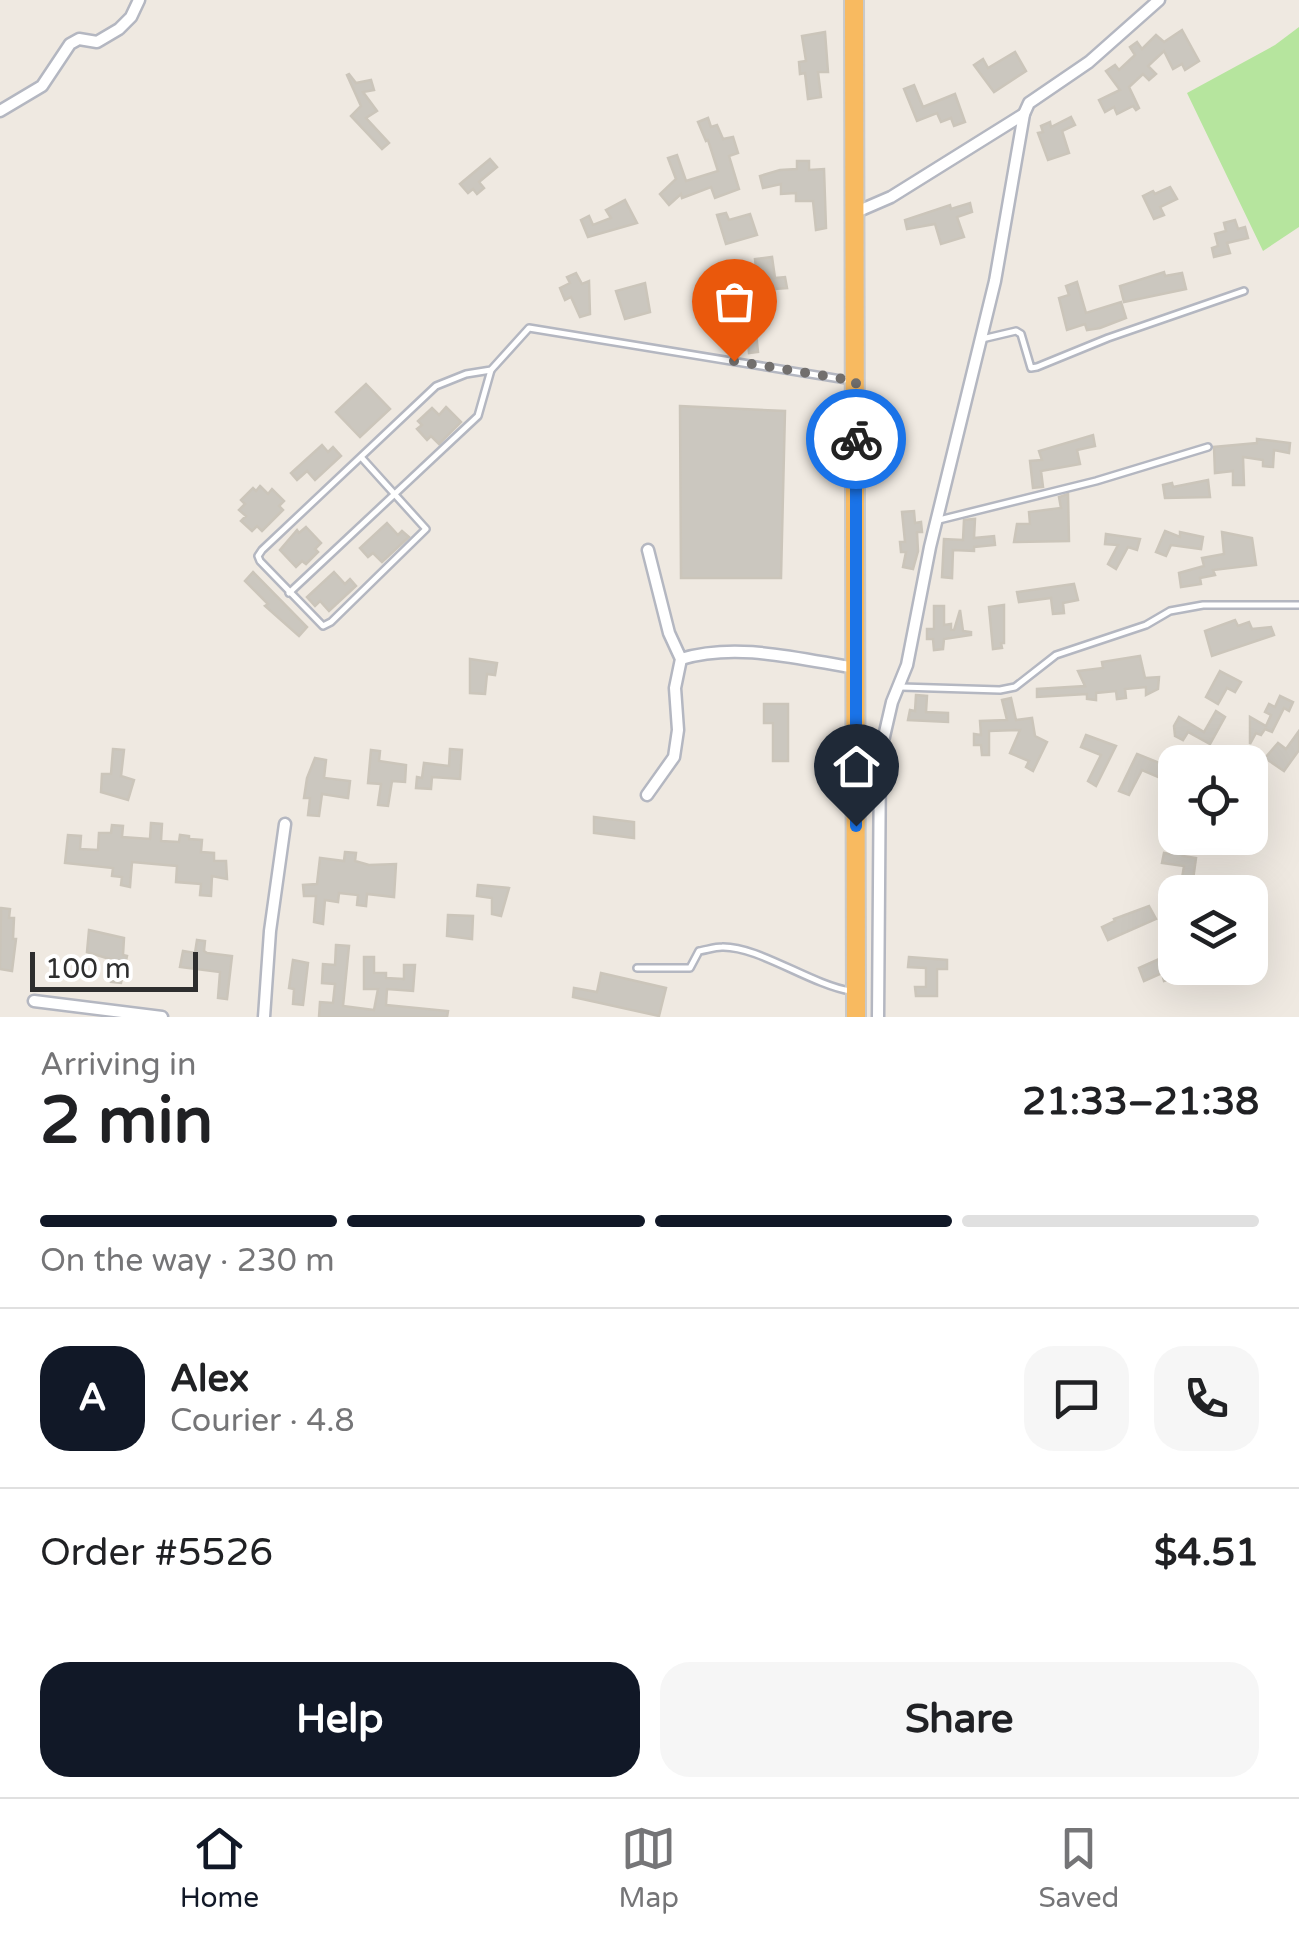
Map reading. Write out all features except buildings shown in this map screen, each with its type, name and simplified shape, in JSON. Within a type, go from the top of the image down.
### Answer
[{"type":"highway","points":[[854,0],[856,1017]]},
{"type":"street","points":[[0,111],[42,86],[70,44],[79,40],[97,42],[119,29],[139,0]]},
{"type":"street","points":[[878,1017],[880,754],[908,665],[936,521],[995,280],[1024,114],[1029,103],[1089,62],[1159,0]]},
{"type":"street","points":[[854,213],[891,197],[1024,114]]},
{"type":"street","points":[[647,795],[674,757],[678,730],[675,688],[681,658],[668,633],[648,550]]},
{"type":"street","points":[[681,658],[706,651],[732,651],[858,668]]},
{"type":"street","points":[[264,1017],[270,930],[285,824]]},
{"type":"street","points":[[34,1001],[162,1017]]},
{"type":"lane","points":[[980,340],[1016,330],[1031,368],[1037,367],[1244,291]]},
{"type":"lane","points":[[289,593],[478,416],[491,370],[528,328],[856,381]]},
{"type":"lane","points":[[362,457],[426,529],[331,622],[322,626],[258,556],[436,386],[466,374],[491,370]]},
{"type":"lane","points":[[936,521],[1096,482],[1208,447]]},
{"type":"lane","points":[[898,687],[1015,687],[1056,655],[1146,625],[1170,611],[1203,605],[1299,605]]},
{"type":"lane","points":[[637,968],[690,968],[699,952],[725,946],[760,957],[825,987],[856,992]]},
{"type":"green space","points":[[1299,27],[1299,227],[1263,251],[1187,93],[1275,45]]},
{"type":"way so far","points":[[734,361],[856,381],[856,439]]},
{"type":"route","points":[[856,439],[856,826]]}]
